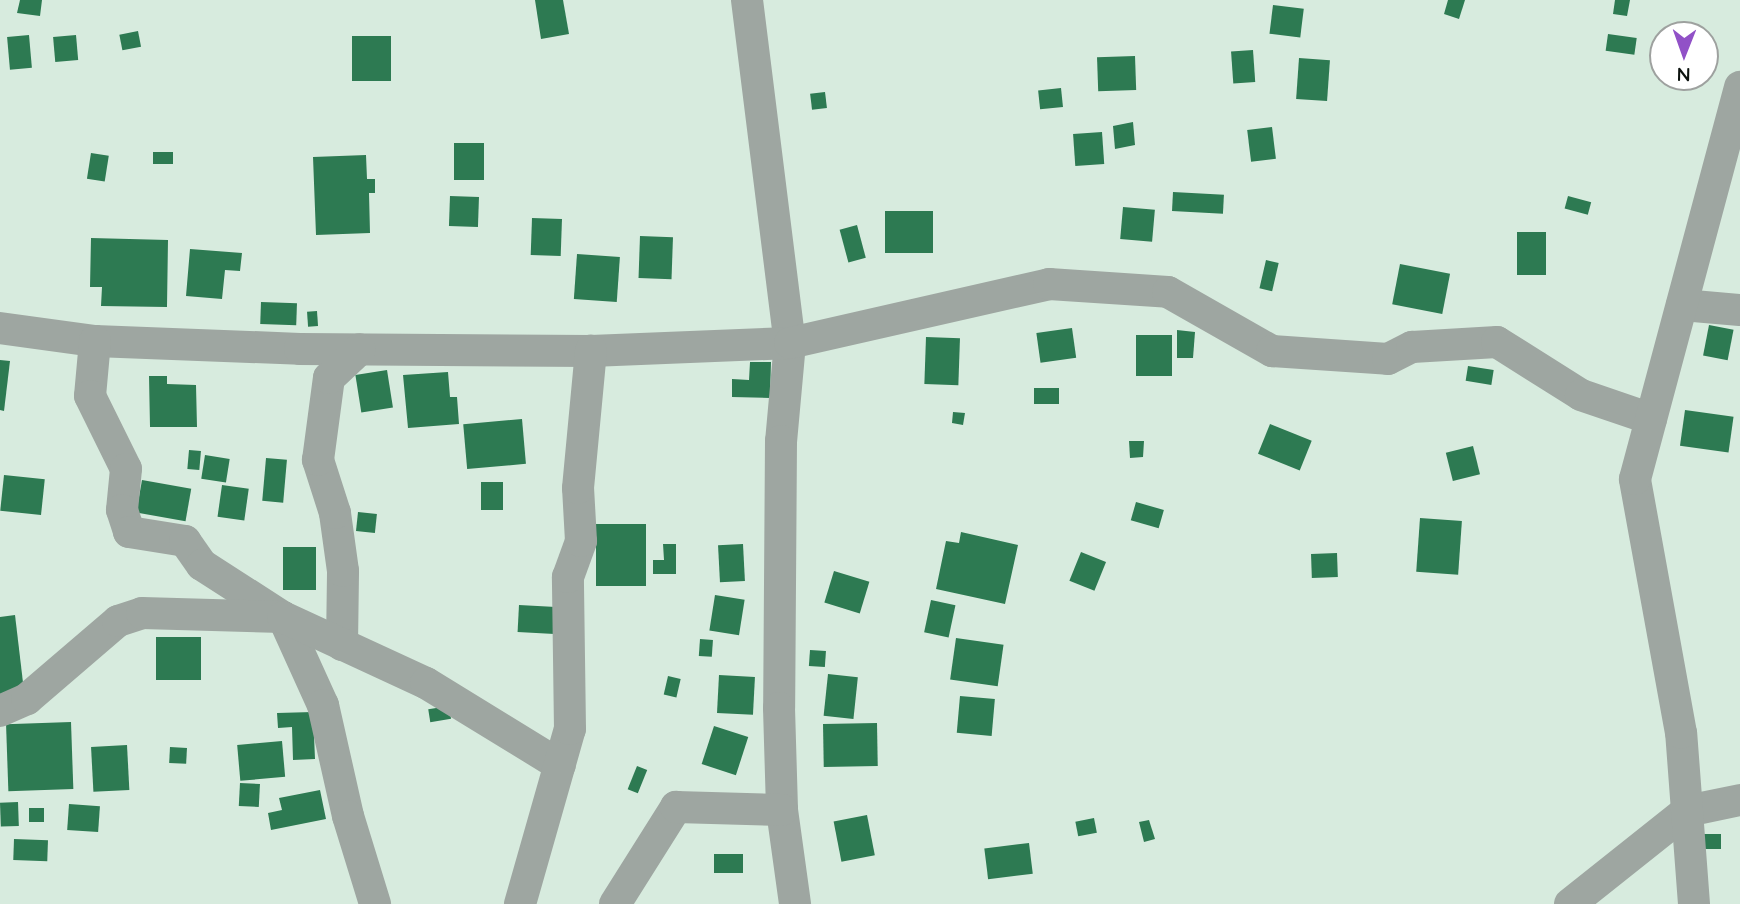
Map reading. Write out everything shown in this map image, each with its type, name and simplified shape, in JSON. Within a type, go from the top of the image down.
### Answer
[{"type":"street","points":[[747,0],[790,344],[781,441],[782,810],[795,904]]},
{"type":"street","points":[[1694,904],[1681,733],[1635,479],[1740,88]]},
{"type":"street","points":[[0,328],[95,341],[360,349],[591,351],[790,344],[1049,284],[1168,292],[1272,351],[1388,359],[1412,347],[1497,342],[1581,395],[1651,419]]},
{"type":"street","points":[[1682,305],[1740,310]]},
{"type":"street","points":[[95,341],[90,396],[126,469],[122,510],[129,532],[185,541],[202,565],[283,617],[426,683],[560,765]]},
{"type":"street","points":[[342,645],[343,571],[335,513],[318,460],[329,378],[360,349]]},
{"type":"street","points":[[520,904],[570,729],[568,577],[581,541],[578,488],[591,351]]},
{"type":"street","points":[[0,711],[27,699],[118,621],[142,613],[283,617]]},
{"type":"street","points":[[283,617],[323,705],[348,816],[375,904]]},
{"type":"street","points":[[1570,904],[1687,811],[1740,800]]},
{"type":"street","points":[[615,904],[676,807],[782,810]]},
{"type":"building","points":[[20,0],[42,0],[40,16],[17,13]]},
{"type":"building","points":[[535,0],[563,0],[569,34],[541,39]]},
{"type":"building","points":[[1448,0],[1465,0],[1459,19],[1444,14]]},
{"type":"building","points":[[1615,0],[1630,0],[1627,16],[1613,14]]},
{"type":"building","points":[[1273,5],[1304,9],[1300,38],[1269,34]]},
{"type":"building","points":[[138,31],[141,47],[122,50],[119,35]]},
{"type":"building","points":[[1608,34],[1637,38],[1634,55],[1606,51]]},
{"type":"building","points":[[29,35],[32,68],[10,70],[7,37]]},
{"type":"building","points":[[76,35],[78,60],[55,62],[53,37]]},
{"type":"building","points":[[352,36],[391,36],[391,81],[352,81]]},
{"type":"building","points":[[1253,50],[1255,82],[1233,83],[1231,52]]},
{"type":"building","points":[[1135,56],[1136,90],[1098,91],[1097,57]]},
{"type":"building","points":[[1299,58],[1330,60],[1327,101],[1296,99]]},
{"type":"building","points":[[1061,88],[1063,107],[1040,109],[1038,90]]},
{"type":"building","points":[[825,92],[827,108],[812,110],[810,94]]},
{"type":"building","points":[[1133,122],[1135,145],[1115,149],[1113,126]]},
{"type":"building","points":[[1272,127],[1276,159],[1251,162],[1247,130]]},
{"type":"building","points":[[1102,132],[1104,164],[1075,166],[1073,134]]},
{"type":"building","points":[[454,143],[484,143],[484,180],[454,180]]},
{"type":"building","points":[[153,152],[173,152],[173,164],[153,164]]},
{"type":"building","points":[[91,153],[109,156],[105,181],[87,179]]},
{"type":"building","points":[[366,155],[367,179],[375,179],[375,193],[369,193],[370,233],[316,235],[313,157]]},
{"type":"building","points":[[1173,192],[1224,195],[1223,214],[1172,211]]},
{"type":"building","points":[[450,196],[479,197],[478,227],[449,226]]},
{"type":"building","points":[[1568,196],[1591,202],[1588,215],[1565,209]]},
{"type":"building","points":[[1123,207],[1155,210],[1152,242],[1120,239]]},
{"type":"building","points":[[885,211],[933,211],[933,253],[885,253]]},
{"type":"building","points":[[532,218],[562,219],[561,256],[531,255]]},
{"type":"building","points":[[857,225],[866,258],[848,263],[840,230]]},
{"type":"building","points":[[1517,232],[1546,232],[1546,275],[1517,275]]},
{"type":"building","points":[[640,236],[673,237],[672,279],[639,278]]},
{"type":"building","points":[[91,238],[168,240],[167,307],[101,306],[102,287],[90,287]]},
{"type":"building","points":[[190,249],[242,253],[240,271],[225,270],[222,299],[186,296]]},
{"type":"building","points":[[577,254],[620,257],[617,302],[574,299]]},
{"type":"building","points":[[1266,260],[1279,263],[1272,291],[1259,288]]},
{"type":"building","points":[[1400,264],[1450,274],[1442,314],[1392,304]]},
{"type":"building","points":[[261,302],[297,303],[296,325],[260,324]]},
{"type":"building","points":[[317,311],[318,326],[308,327],[307,312]]},
{"type":"building","points":[[1709,325],[1734,330],[1728,360],[1703,355]]},
{"type":"building","points":[[1072,328],[1076,358],[1041,363],[1036,333]]},
{"type":"building","points":[[1177,330],[1195,332],[1193,358],[1177,358]]},
{"type":"building","points":[[1136,335],[1172,335],[1172,376],[1136,376]]},
{"type":"building","points":[[926,337],[960,338],[958,385],[924,384]]},
{"type":"building","points":[[0,360],[10,361],[4,411],[0,410]]},
{"type":"building","points":[[750,362],[771,362],[770,398],[732,397],[732,379],[749,380]]},
{"type":"building","points":[[1468,366],[1494,370],[1491,385],[1466,381]]},
{"type":"building","points":[[387,370],[393,408],[361,413],[355,375]]},
{"type":"building","points":[[448,372],[450,397],[457,397],[459,424],[408,428],[403,375]]},
{"type":"building","points":[[149,376],[167,376],[167,384],[196,385],[197,427],[150,427]]},
{"type":"building","points":[[1034,388],[1059,388],[1059,404],[1034,404]]},
{"type":"building","points":[[1685,410],[1734,417],[1729,452],[1680,446]]},
{"type":"building","points":[[953,412],[965,413],[963,425],[952,423]]},
{"type":"building","points":[[522,419],[526,464],[467,469],[463,424]]},
{"type":"building","points":[[1270,424],[1312,441],[1300,471],[1258,454]]},
{"type":"building","points":[[1129,441],[1144,441],[1143,457],[1130,458]]},
{"type":"building","points":[[1473,446],[1480,474],[1453,481],[1446,453]]},
{"type":"building","points":[[189,450],[201,451],[199,470],[187,469]]},
{"type":"building","points":[[205,455],[230,459],[226,483],[201,479]]},
{"type":"building","points":[[266,458],[287,460],[283,503],[262,501]]},
{"type":"building","points":[[4,475],[45,479],[41,515],[0,511]]},
{"type":"building","points":[[142,480],[191,489],[186,521],[136,512]]},
{"type":"building","points":[[481,482],[503,482],[503,510],[481,510]]},
{"type":"building","points":[[222,485],[249,489],[244,520],[218,517]]},
{"type":"building","points":[[1136,502],[1164,510],[1159,528],[1131,520]]},
{"type":"building","points":[[358,512],[377,514],[375,533],[356,531]]},
{"type":"building","points":[[1420,518],[1462,521],[1458,575],[1416,572]]},
{"type":"building","points":[[596,524],[646,524],[646,586],[596,586]]},
{"type":"building","points":[[961,532],[1018,545],[1005,604],[936,589],[946,541],[959,543]]},
{"type":"building","points":[[663,544],[676,544],[676,574],[653,574],[653,560],[664,560]]},
{"type":"building","points":[[743,544],[745,581],[720,582],[718,545]]},
{"type":"building","points":[[283,547],[316,547],[316,590],[283,590]]},
{"type":"building","points":[[1081,552],[1106,562],[1094,591],[1069,581]]},
{"type":"building","points":[[1337,553],[1338,577],[1312,578],[1311,554]]},
{"type":"building","points":[[834,571],[869,582],[860,613],[824,603]]},
{"type":"building","points":[[715,595],[745,600],[739,635],[709,631]]},
{"type":"building","points":[[931,600],[955,605],[949,637],[924,632]]},
{"type":"building","points":[[519,605],[556,607],[555,634],[518,632]]},
{"type":"building","points":[[15,615],[24,691],[0,694],[0,617]]},
{"type":"building","points":[[156,637],[201,637],[201,680],[156,680]]},
{"type":"building","points":[[956,638],[1004,645],[998,686],[950,680]]},
{"type":"building","points":[[700,639],[713,640],[712,657],[699,656]]},
{"type":"building","points":[[810,650],[826,651],[825,667],[809,666]]},
{"type":"building","points":[[828,674],[858,677],[853,719],[824,716]]},
{"type":"building","points":[[719,675],[755,677],[753,715],[717,713]]},
{"type":"building","points":[[668,676],[681,679],[676,697],[664,695]]},
{"type":"building","points":[[960,696],[995,699],[992,736],[957,733]]},
{"type":"building","points":[[449,706],[451,719],[430,722],[428,709]]},
{"type":"building","points":[[313,712],[315,759],[293,760],[292,727],[278,728],[277,713]]},
{"type":"building","points":[[71,722],[73,789],[8,791],[6,724]]},
{"type":"building","points":[[877,723],[878,766],[824,767],[823,724]]},
{"type":"building","points":[[714,726],[748,737],[736,775],[702,764]]},
{"type":"building","points":[[282,741],[285,777],[240,781],[237,745]]},
{"type":"building","points":[[127,745],[129,790],[93,792],[91,747]]},
{"type":"building","points":[[170,747],[187,748],[186,764],[169,763]]},
{"type":"building","points":[[637,766],[647,770],[638,793],[628,789]]},
{"type":"building","points":[[240,783],[260,784],[259,807],[239,806]]},
{"type":"building","points":[[320,790],[326,819],[271,830],[268,813],[282,810],[279,798]]},
{"type":"building","points":[[18,802],[19,826],[1,827],[0,803]]},
{"type":"building","points":[[69,804],[100,806],[98,832],[67,830]]},
{"type":"building","points":[[29,808],[44,808],[44,822],[29,822]]},
{"type":"building","points":[[867,815],[875,855],[841,862],[834,821]]},
{"type":"building","points":[[1094,818],[1097,833],[1078,836],[1075,822]]},
{"type":"building","points":[[1149,820],[1155,839],[1144,842],[1139,822]]},
{"type":"building","points":[[1701,834],[1721,834],[1721,849],[1701,849]]},
{"type":"building","points":[[14,839],[48,840],[47,861],[13,860]]},
{"type":"building","points":[[1029,843],[1033,874],[988,879],[984,848]]},
{"type":"building","points":[[714,854],[743,854],[743,873],[714,873]]}]
